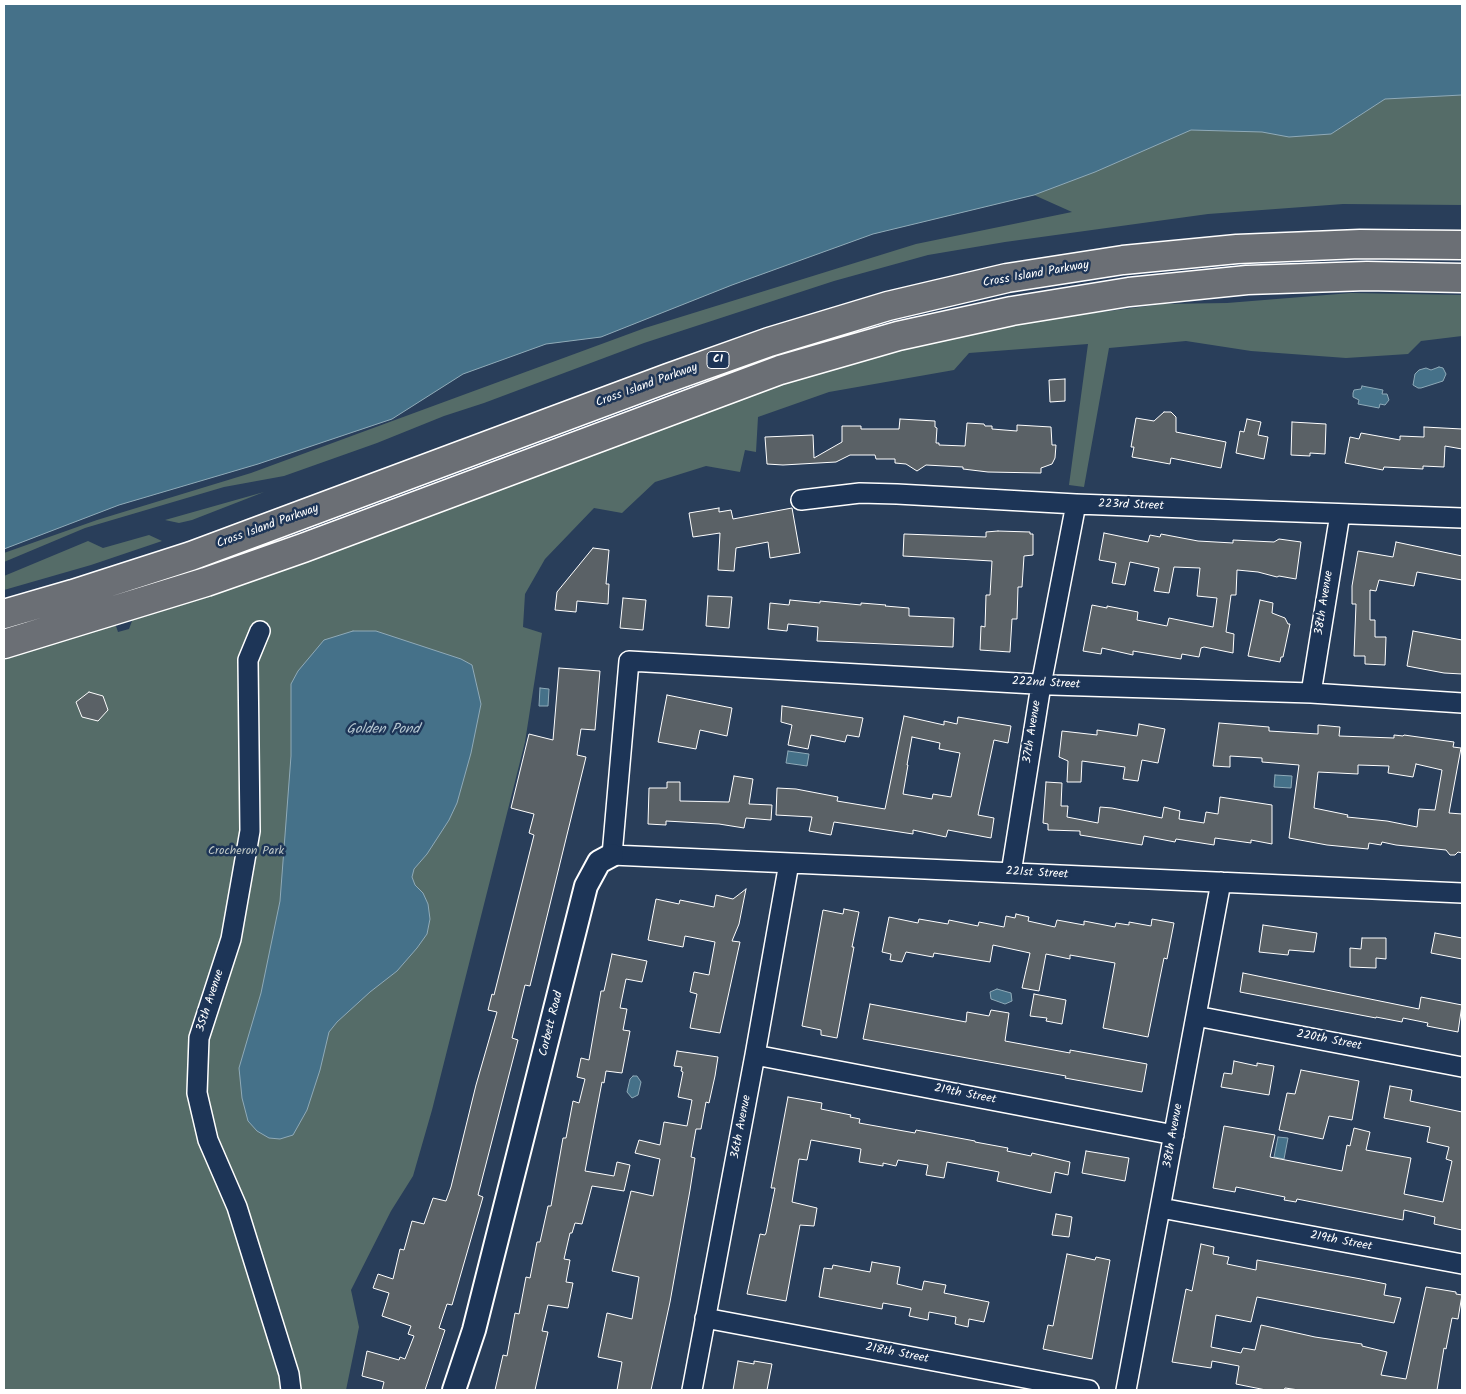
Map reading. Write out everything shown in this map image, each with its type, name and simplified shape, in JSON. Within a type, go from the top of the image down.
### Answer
[{"type":"highway","name":"Cross Island Parkway","points":[[4,614],[191,556],[668,378],[769,342],[888,306],[1007,278],[1123,260],[1237,249],[1360,244],[1462,245]]},
{"type":"highway","points":[[4,644],[206,582],[780,370],[898,336],[1012,311],[1138,291],[1247,280],[1367,276],[1462,278]]},
{"type":"street","name":"223rd Street","points":[[800,500],[870,493],[1076,504],[1462,518]]},
{"type":"street","name":"37th Avenue","points":[[1011,873],[1041,685],[1076,504]]},
{"type":"street","name":"38th Avenue","points":[[1311,692],[1340,514]]},
{"type":"street","name":"35th Avenue","points":[[260,631],[248,660],[250,831],[231,939],[199,1038],[197,1093],[208,1140],[237,1207],[289,1374],[292,1390]]},
{"type":"street","name":"222nd Street","points":[[612,855],[629,661],[1041,685],[1311,692],[1462,703]]},
{"type":"street","name":"221st Street","points":[[612,855],[1462,893]]},
{"type":"street","name":"Corbett Road","points":[[454,1390],[474,1330],[586,886],[599,862],[612,855]]},
{"type":"street","name":"36th Avenue","points":[[692,1390],[756,1055],[788,863]]},
{"type":"street","name":"38th Avenue","points":[[1126,1390],[1221,882]]},
{"type":"street","name":"220th Street","points":[[1196,1016],[1462,1067]]},
{"type":"street","name":"219th Street","points":[[756,1055],[1174,1135]]},
{"type":"street","name":"219th Street","points":[[1161,1208],[1462,1264]]},
{"type":"street","name":"218th Street","points":[[706,1318],[1089,1390]]},
{"type":"green space","points":[[1462,4],[1462,205],[1343,204],[1208,214],[1005,242],[928,255],[834,281],[644,343],[284,476],[224,487],[85,528],[4,562],[4,553],[97,520],[251,473],[645,328],[916,244],[1072,212],[1034,195],[873,234],[732,285],[601,337],[546,344],[463,374],[392,419],[258,464],[119,505],[4,549],[4,494]]},
{"type":"green space","name":"Crocheron Park","points":[[1351,293],[1462,295],[1462,336],[1421,341],[1408,354],[1346,358],[1251,351],[1186,341],[1109,348],[1084,487],[1069,485],[1088,344],[969,353],[954,370],[829,392],[758,417],[756,452],[745,450],[740,472],[706,466],[655,482],[622,513],[594,508],[545,559],[525,594],[523,627],[542,633],[525,742],[432,1110],[413,1176],[391,1211],[351,1290],[359,1327],[346,1390],[4,1390],[4,653],[114,620],[118,632],[129,629],[135,613],[778,381],[979,328],[1163,304],[1227,303]]},
{"type":"green space","points":[[264,492],[192,520],[179,523],[165,520]]},
{"type":"green space","points":[[149,535],[162,541],[91,565],[4,590],[4,576],[88,541],[103,548]]},
{"type":"water","points":[[4,4],[1462,4],[1462,95],[1385,99],[1331,134],[1289,137],[1262,132],[1191,130],[1095,172],[1034,195],[873,234],[732,285],[601,337],[546,344],[463,374],[392,419],[258,464],[119,505],[4,549]]},
{"type":"water","points":[[1439,367],[1443,368],[1446,374],[1443,381],[1421,388],[1413,385],[1415,374],[1419,370],[1426,368],[1431,370]]},
{"type":"water","points":[[1362,386],[1383,390],[1382,394],[1387,394],[1389,400],[1385,405],[1380,404],[1379,408],[1358,404],[1359,400],[1353,397],[1353,393],[1354,390],[1361,389]]},
{"type":"water","name":"Golden Pond","points":[[353,631],[376,631],[461,659],[472,665],[481,704],[471,753],[457,803],[449,820],[427,854],[414,869],[412,877],[428,904],[430,919],[427,934],[397,971],[370,992],[337,1022],[329,1032],[320,1070],[307,1110],[293,1135],[280,1139],[269,1138],[257,1131],[248,1121],[242,1098],[239,1068],[261,993],[280,901],[291,756],[291,684],[298,671],[324,640]]},
{"type":"water","points":[[540,688],[549,689],[548,706],[539,706]]},
{"type":"water","points":[[788,751],[809,754],[807,766],[786,763]]},
{"type":"water","points":[[1275,775],[1292,776],[1291,788],[1274,787]]},
{"type":"water","points":[[997,989],[1011,993],[1012,1001],[1005,1004],[991,999],[990,992]]},
{"type":"water","points":[[633,1076],[637,1076],[641,1082],[638,1095],[632,1098],[627,1092],[630,1079]]},
{"type":"water","points":[[1278,1137],[1288,1138],[1284,1159],[1274,1157]]},
{"type":"building","points":[[1065,379],[1065,401],[1050,402],[1049,380]]},
{"type":"building","points":[[1164,412],[1171,412],[1176,417],[1176,432],[1226,442],[1221,468],[1171,458],[1170,464],[1132,457],[1134,447],[1131,447],[1136,418],[1154,421]]},
{"type":"building","points":[[900,419],[935,421],[935,427],[937,428],[936,443],[939,443],[939,445],[965,446],[967,423],[984,424],[985,426],[992,426],[992,429],[1017,431],[1017,425],[1051,427],[1052,445],[1056,445],[1055,458],[1052,464],[1041,468],[1041,473],[988,472],[963,469],[963,467],[926,465],[917,471],[906,464],[895,463],[895,459],[876,459],[875,455],[850,455],[836,462],[767,464],[765,437],[813,435],[814,458],[842,442],[842,426],[861,426],[861,429],[899,429]]},
{"type":"building","points":[[1247,419],[1261,422],[1258,435],[1268,437],[1264,459],[1236,453],[1240,431],[1244,432]]},
{"type":"building","points":[[1292,422],[1326,424],[1325,454],[1310,453],[1310,456],[1291,455]]},
{"type":"building","points":[[1424,427],[1462,429],[1462,449],[1445,446],[1444,467],[1423,466],[1423,469],[1384,467],[1383,470],[1345,463],[1350,437],[1359,439],[1361,433],[1400,440],[1400,436],[1424,437]]},
{"type":"building","points":[[719,508],[719,512],[731,510],[733,519],[792,508],[800,553],[770,558],[768,542],[736,548],[734,571],[718,570],[720,533],[693,537],[689,513]]},
{"type":"building","points":[[986,532],[1030,532],[1030,534],[1033,534],[1033,555],[1024,556],[1022,587],[1018,587],[1017,619],[1012,619],[1010,652],[980,650],[981,626],[985,627],[986,595],[990,595],[992,561],[903,556],[904,534],[986,537]]},
{"type":"building","points":[[1104,533],[1148,542],[1150,535],[1160,537],[1161,534],[1198,541],[1233,543],[1233,540],[1274,542],[1279,539],[1301,542],[1296,579],[1237,570],[1236,595],[1231,595],[1226,632],[1234,634],[1233,653],[1204,647],[1201,648],[1199,657],[1182,654],[1181,659],[1133,651],[1133,655],[1102,648],[1101,654],[1083,651],[1092,605],[1138,612],[1137,620],[1167,626],[1169,618],[1213,627],[1217,598],[1197,596],[1200,568],[1174,567],[1169,593],[1154,591],[1159,568],[1130,562],[1125,585],[1112,583],[1116,563],[1099,560]]},
{"type":"building","points":[[1396,542],[1462,556],[1462,580],[1417,572],[1414,586],[1379,580],[1376,591],[1370,590],[1370,620],[1375,620],[1375,637],[1386,637],[1385,665],[1365,664],[1365,656],[1354,656],[1356,604],[1352,604],[1352,586],[1358,551],[1393,557]]},
{"type":"building","points":[[593,548],[609,550],[606,584],[609,584],[608,604],[577,601],[576,612],[555,610],[557,592]]},
{"type":"building","points":[[708,596],[732,597],[729,628],[706,626]]},
{"type":"building","points":[[623,598],[646,600],[643,630],[620,628]]},
{"type":"building","points":[[790,600],[886,605],[909,608],[909,616],[954,618],[953,647],[817,641],[818,627],[788,624],[787,631],[768,629],[770,603],[789,605]]},
{"type":"building","points":[[1260,600],[1273,603],[1272,613],[1285,618],[1288,624],[1290,624],[1283,657],[1281,657],[1280,662],[1248,656]]},
{"type":"building","points":[[1413,631],[1462,640],[1462,674],[1444,673],[1407,666]]},
{"type":"building","points":[[559,668],[600,671],[595,730],[581,729],[577,755],[586,757],[530,986],[525,985],[512,1038],[518,1040],[478,1195],[483,1197],[452,1305],[447,1304],[439,1328],[445,1330],[425,1390],[382,1390],[384,1382],[362,1376],[367,1351],[399,1360],[400,1357],[405,1359],[414,1336],[408,1334],[411,1326],[382,1316],[389,1293],[373,1288],[378,1274],[393,1279],[400,1249],[404,1250],[412,1221],[424,1224],[433,1198],[446,1201],[451,1187],[476,1085],[497,1012],[488,1010],[492,994],[494,995],[534,835],[529,833],[534,814],[511,808],[529,734],[553,740]]},
{"type":"building","points":[[89,692],[103,696],[108,710],[98,721],[82,717],[76,702]]},
{"type":"building","points":[[667,695],[732,708],[727,736],[700,730],[696,749],[658,742]]},
{"type":"building","points":[[782,706],[863,718],[859,737],[847,735],[845,742],[811,735],[808,749],[788,745],[792,725],[781,722]]},
{"type":"building","points":[[904,716],[944,725],[944,721],[957,724],[958,717],[1011,726],[1008,743],[994,740],[978,815],[994,818],[991,838],[948,830],[946,837],[913,830],[913,834],[834,822],[831,835],[809,831],[812,817],[776,815],[777,788],[796,789],[838,797],[837,801],[885,809]],"holes":[[[912,737],[940,743],[939,749],[960,753],[951,797],[933,794],[932,799],[903,794]]]},
{"type":"building","points":[[1219,723],[1269,727],[1269,731],[1318,734],[1318,725],[1340,727],[1339,736],[1394,738],[1394,735],[1404,735],[1454,742],[1453,747],[1461,748],[1449,813],[1462,814],[1462,853],[1458,852],[1455,855],[1450,855],[1446,850],[1382,842],[1381,845],[1369,843],[1368,849],[1327,845],[1289,838],[1299,765],[1262,762],[1262,758],[1230,756],[1230,767],[1213,766]],"holes":[[[1416,764],[1442,770],[1435,810],[1419,809],[1417,827],[1387,821],[1347,817],[1348,815],[1314,808],[1318,772],[1358,774],[1358,765],[1389,766],[1388,773],[1413,777]]]},
{"type":"building","points":[[1139,724],[1165,729],[1158,763],[1142,760],[1138,781],[1123,779],[1125,767],[1082,761],[1081,782],[1067,782],[1068,761],[1059,757],[1062,731],[1097,735],[1097,730],[1137,736]]},
{"type":"building","points":[[734,776],[753,779],[749,804],[772,805],[771,820],[746,818],[744,828],[719,824],[666,821],[666,825],[648,824],[649,788],[667,788],[667,782],[680,782],[680,801],[729,802]]},
{"type":"building","points":[[1046,782],[1062,783],[1061,806],[1068,806],[1067,817],[1098,823],[1100,807],[1162,818],[1164,807],[1180,811],[1179,819],[1204,823],[1206,812],[1218,814],[1220,797],[1272,805],[1272,844],[1251,840],[1251,843],[1215,838],[1214,845],[1176,839],[1175,842],[1144,836],[1142,845],[1080,835],[1080,831],[1048,830],[1048,824],[1043,823]]},
{"type":"building","points":[[746,889],[739,924],[732,941],[740,942],[720,1033],[690,1028],[697,994],[690,992],[694,972],[709,975],[715,942],[685,936],[683,947],[648,940],[656,899],[679,904],[680,900],[714,907],[716,895],[733,899]]},
{"type":"building","points":[[844,909],[859,912],[837,1038],[821,1035],[821,1030],[802,1026],[823,910],[843,914]]},
{"type":"building","points":[[1016,914],[1029,917],[1028,921],[1055,927],[1057,920],[1084,925],[1084,921],[1115,927],[1116,923],[1129,925],[1129,922],[1151,926],[1152,919],[1174,923],[1167,959],[1164,958],[1148,1037],[1103,1028],[1115,963],[1070,955],[1070,959],[1046,954],[1039,991],[1022,988],[1030,953],[993,945],[990,962],[934,953],[933,957],[906,952],[902,962],[890,960],[891,954],[882,952],[889,917],[918,923],[919,919],[948,924],[949,920],[978,926],[979,922],[1004,927],[1006,916],[1015,918]]},
{"type":"building","points":[[1263,925],[1317,933],[1314,952],[1289,950],[1288,955],[1259,952]]},
{"type":"building","points":[[1435,933],[1462,938],[1462,959],[1431,953]]},
{"type":"building","points":[[1362,938],[1386,938],[1386,959],[1376,958],[1376,968],[1350,967],[1350,948],[1361,949]]},
{"type":"building","points":[[612,954],[647,961],[642,982],[626,979],[620,1008],[627,1009],[623,1030],[630,1031],[622,1073],[606,1071],[604,1083],[602,1082],[585,1171],[614,1176],[617,1162],[630,1165],[624,1191],[592,1186],[582,1224],[575,1223],[572,1233],[570,1233],[564,1259],[570,1260],[566,1282],[573,1283],[568,1308],[548,1305],[542,1331],[548,1332],[535,1390],[495,1390],[503,1355],[507,1356],[515,1313],[519,1314],[526,1277],[530,1278],[537,1242],[540,1242],[548,1206],[551,1206],[563,1138],[566,1138],[573,1101],[579,1103],[585,1079],[577,1077],[581,1058],[589,1060],[601,991],[604,991]]},
{"type":"building","points":[[1243,973],[1419,1009],[1421,997],[1462,1005],[1458,1032],[1427,1026],[1428,1023],[1403,1018],[1402,1022],[1376,1018],[1240,992]]},
{"type":"building","points":[[1034,994],[1066,1000],[1062,1024],[1046,1021],[1047,1018],[1030,1016]]},
{"type":"building","points":[[870,1004],[966,1022],[967,1012],[989,1016],[991,1010],[1009,1013],[1005,1041],[1070,1053],[1070,1050],[1147,1064],[1142,1092],[1065,1078],[1066,1076],[863,1039]]},
{"type":"building","points":[[677,1051],[718,1057],[715,1076],[709,1103],[706,1102],[701,1129],[696,1129],[691,1157],[695,1158],[690,1190],[670,1302],[651,1390],[617,1390],[622,1362],[598,1357],[607,1313],[632,1319],[639,1277],[612,1271],[631,1191],[653,1196],[660,1159],[635,1153],[639,1140],[660,1145],[664,1122],[687,1126],[692,1100],[678,1097],[683,1072],[681,1071],[682,1067],[674,1066]]},
{"type":"building","points":[[1234,1061],[1257,1066],[1257,1063],[1274,1066],[1269,1095],[1221,1087],[1224,1073],[1232,1074]]},
{"type":"building","points":[[1301,1070],[1359,1081],[1352,1120],[1329,1116],[1323,1139],[1279,1130],[1287,1093],[1295,1094]]},
{"type":"building","points":[[1390,1086],[1412,1090],[1410,1101],[1462,1112],[1462,1230],[1434,1224],[1435,1217],[1404,1210],[1403,1220],[1297,1199],[1296,1202],[1284,1200],[1285,1197],[1236,1187],[1235,1192],[1213,1188],[1224,1126],[1275,1135],[1270,1157],[1342,1171],[1347,1145],[1350,1146],[1354,1128],[1370,1132],[1366,1150],[1411,1158],[1404,1194],[1443,1202],[1452,1161],[1446,1159],[1449,1147],[1427,1142],[1430,1127],[1384,1118]]},
{"type":"building","points":[[788,1097],[822,1103],[821,1109],[851,1115],[850,1117],[860,1119],[859,1123],[915,1133],[916,1130],[1008,1148],[1007,1151],[1031,1156],[1032,1153],[1070,1162],[1068,1175],[1055,1172],[1051,1193],[997,1181],[999,1172],[947,1162],[944,1178],[926,1175],[928,1165],[898,1160],[896,1166],[883,1163],[883,1166],[859,1162],[861,1149],[811,1140],[807,1160],[799,1159],[792,1202],[817,1208],[814,1226],[800,1225],[786,1301],[747,1294],[760,1234],[765,1235],[766,1233],[775,1188],[771,1188]]},
{"type":"building","points":[[1086,1151],[1129,1158],[1125,1181],[1082,1173]]},
{"type":"building","points":[[1056,1214],[1072,1217],[1069,1237],[1052,1235]]},
{"type":"building","points":[[1201,1244],[1214,1247],[1213,1254],[1229,1257],[1227,1264],[1256,1270],[1257,1260],[1361,1279],[1386,1284],[1384,1295],[1401,1298],[1394,1323],[1257,1297],[1251,1322],[1216,1315],[1211,1347],[1241,1353],[1243,1348],[1255,1350],[1261,1325],[1315,1337],[1362,1344],[1362,1346],[1387,1352],[1381,1375],[1406,1379],[1426,1287],[1456,1292],[1456,1294],[1462,1295],[1458,1319],[1452,1318],[1446,1349],[1444,1348],[1437,1390],[1299,1390],[1285,1388],[1284,1390],[1266,1390],[1236,1384],[1239,1366],[1212,1361],[1211,1368],[1172,1362],[1186,1289],[1192,1291]]},
{"type":"building","points":[[1067,1254],[1095,1260],[1096,1257],[1110,1260],[1092,1359],[1043,1349],[1048,1325],[1053,1326]]},
{"type":"building","points":[[872,1262],[900,1267],[897,1284],[922,1290],[924,1281],[946,1285],[944,1293],[989,1302],[984,1322],[969,1319],[968,1327],[955,1324],[956,1317],[929,1312],[928,1320],[909,1316],[911,1308],[883,1303],[882,1309],[819,1297],[824,1268],[832,1269],[833,1265],[870,1272]]},
{"type":"building","points":[[738,1361],[754,1364],[754,1361],[772,1364],[767,1390],[733,1390]]}]
